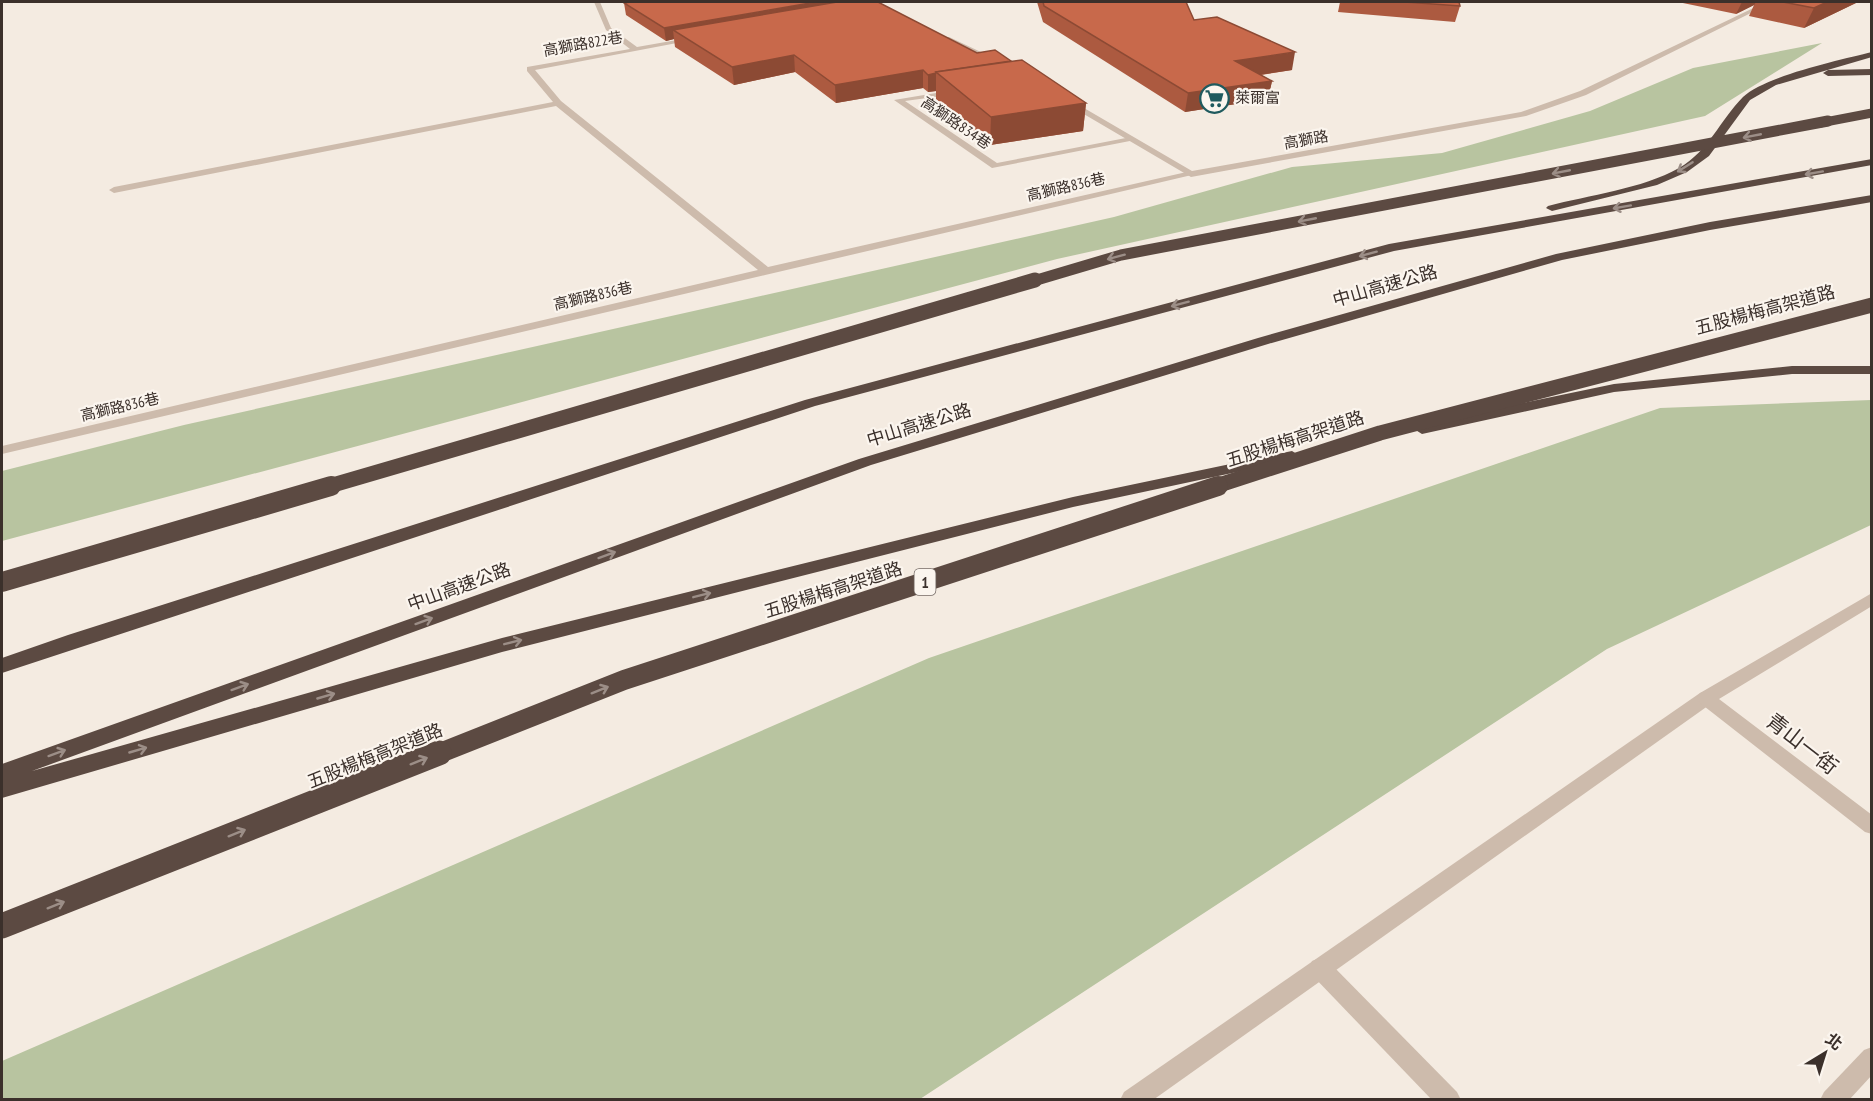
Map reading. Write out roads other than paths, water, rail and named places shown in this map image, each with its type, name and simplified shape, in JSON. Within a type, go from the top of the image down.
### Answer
[{"type":"highway","points":[[1394,247],[1653,183],[1683,170],[1705,154],[1747,98],[1773,83],[1872,54]]},
{"type":"highway","points":[[1803,74],[1871,72]]},
{"type":"highway","points":[[2,582],[1121,255],[1872,113]]},
{"type":"highway","name":"中山高速公路","points":[[2,666],[75,640],[810,403],[1394,247],[1872,162]]},
{"type":"highway","name":"中山高速公路","points":[[2,773],[876,459],[1263,341],[1560,257],[1710,226],[1872,198]]},
{"type":"highway","name":"五股楊梅高架道路","points":[[2,926],[635,676],[1380,433],[1872,305]]},
{"type":"highway","points":[[2,789],[502,645],[1073,502],[1614,388],[1792,370],[1872,370]]},
{"type":"street","points":[[597,2],[608,29],[635,50]]},
{"type":"street","name":"高獅路","points":[[1191,174],[1523,114],[1583,93],[1770,2]]},
{"type":"street","points":[[941,35],[1002,64]]},
{"type":"street","name":"高獅路822巷","points":[[705,37],[530,69],[558,103],[766,271]]},
{"type":"street","name":"高獅路834巷","points":[[964,90],[898,100],[995,166],[1131,140]]},
{"type":"street","points":[[1061,98],[1191,174]]},
{"type":"street","points":[[114,190],[558,103]]},
{"type":"street","name":"高獅路836巷","points":[[2,450],[1191,174]]},
{"type":"street","points":[[1132,1100],[1706,698],[1872,598]]},
{"type":"street","name":"青山一街","points":[[1706,698],[1872,826]]},
{"type":"street","points":[[1320,968],[1449,1100]]},
{"type":"street","points":[[1832,1100],[1872,1059]]},
{"type":"place","name":"萊爾富","points":[[1214,98]]}]
